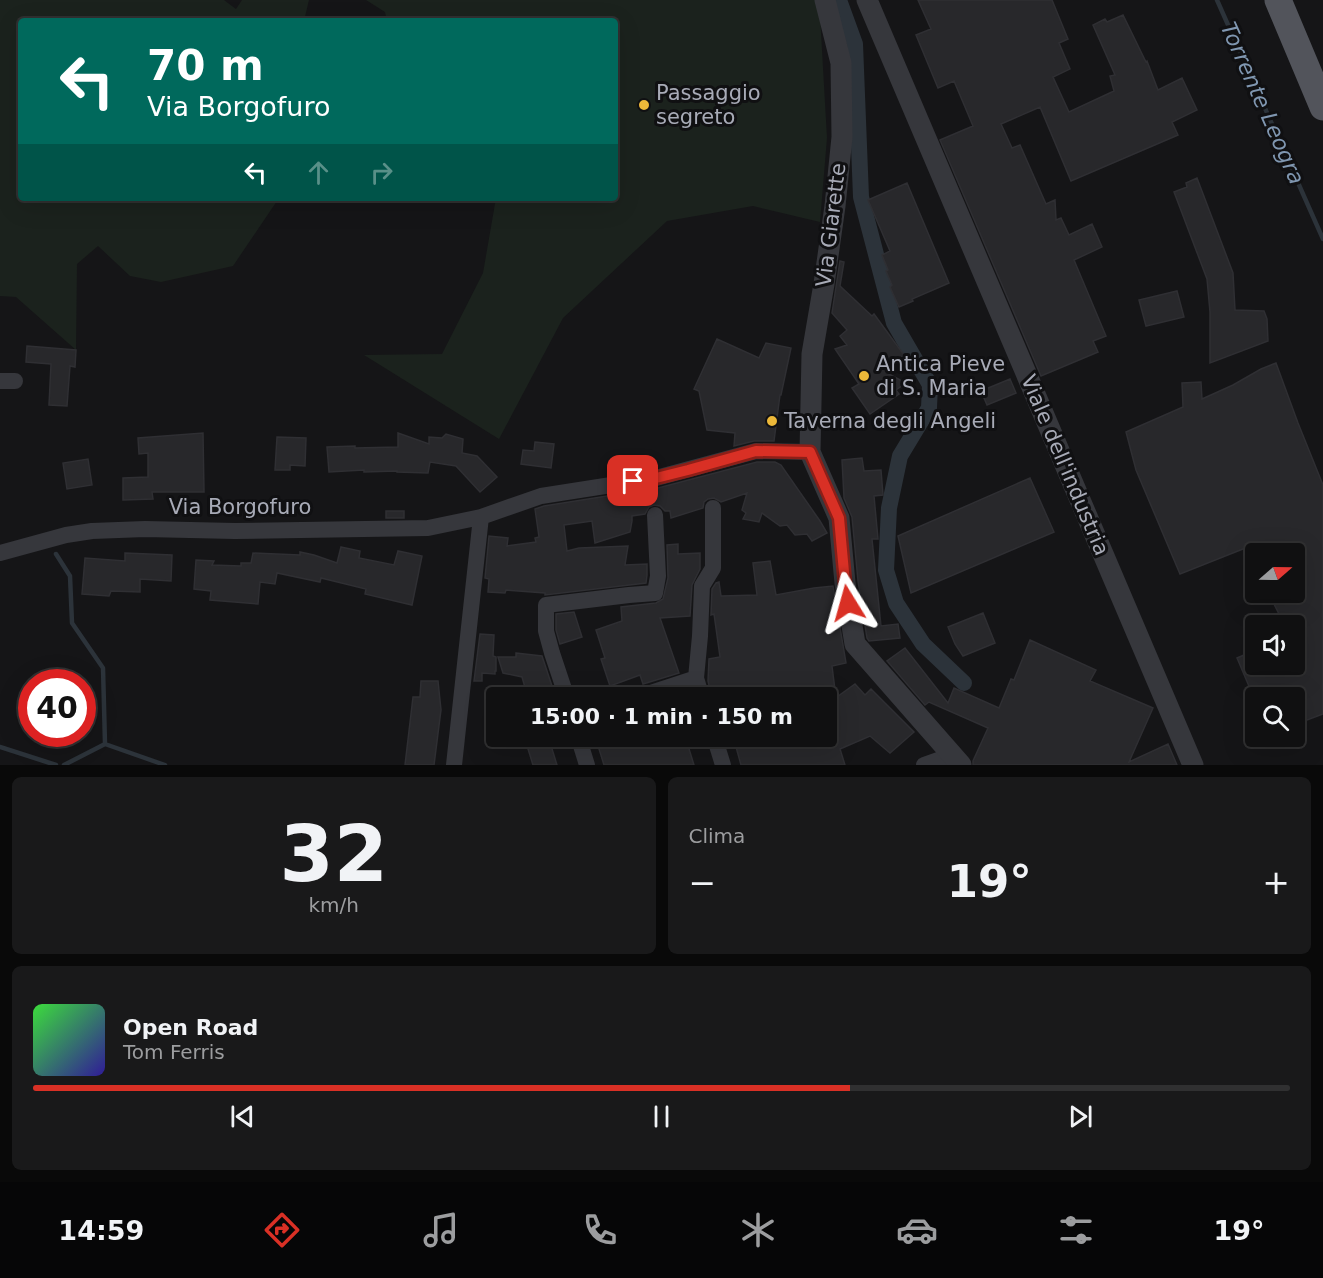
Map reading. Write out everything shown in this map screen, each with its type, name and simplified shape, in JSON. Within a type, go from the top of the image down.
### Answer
[{"type":"main road","points":[[1278,0],[1323,107]]},
{"type":"street","name":"Via Giarette","points":[[810,452],[812,354],[834,217],[842,137],[841,63],[825,0]]},
{"type":"street","name":"Viale dell'industria","points":[[867,0],[1192,765]]},
{"type":"street","name":"Via Borgofuro","points":[[0,553],[66,535],[92,531],[428,528],[481,517],[541,496],[656,478],[756,451],[810,452]]},
{"type":"street","points":[[810,452],[839,518],[845,583],[855,644],[957,760]]},
{"type":"street","points":[[699,687],[696,678],[700,606],[702,586],[712,568],[713,508]]},
{"type":"street","points":[[563,687],[546,631],[546,605],[655,594],[658,576],[655,515]]},
{"type":"street","points":[[454,765],[481,517]]},
{"type":"street","points":[[669,687],[696,678]]},
{"type":"street","points":[[581,747],[587,765]]},
{"type":"street","points":[[717,747],[723,765]]},
{"type":"street","points":[[924,765],[957,760]]},
{"type":"shaded area","points":[[0,0],[224,0],[236,9],[242,0],[309,0],[305,18],[18,18],[18,201],[277,201],[233,266],[161,282],[130,276],[98,246],[77,264],[76,350],[16,297],[0,296]]},
{"type":"shaded area","points":[[366,0],[815,0],[820,15],[827,138],[820,222],[753,206],[667,221],[563,318],[499,439],[364,355],[442,354],[483,273],[495,201],[618,201],[618,18],[386,18],[385,12]]},
{"type":"building","points":[[918,0],[1052,0],[1068,39],[1059,43],[1070,69],[1053,77],[1069,112],[1114,91],[1110,76],[1115,75],[1093,25],[1105,19],[1107,22],[1123,15],[1147,61],[1158,90],[1182,78],[1197,110],[1172,122],[1178,135],[1071,181],[1040,107],[1001,124],[1012,148],[1020,145],[1046,204],[1055,200],[1056,220],[1061,218],[1069,235],[1092,224],[1102,247],[1074,260],[1106,336],[1093,341],[1098,352],[1041,376],[940,140],[973,126],[954,81],[938,88],[916,35],[931,29]]},
{"type":"building","points":[[1197,178],[1233,273],[1235,310],[1264,311],[1267,319],[1268,341],[1210,363],[1210,312],[1207,279],[1174,192],[1187,187],[1186,183]]},
{"type":"building","points":[[907,183],[949,283],[899,307],[890,287],[892,285],[882,255],[890,251],[868,200]]},
{"type":"building","points":[[840,261],[844,262],[840,286],[872,316],[874,314],[904,355],[887,373],[906,383],[896,390],[899,394],[870,414],[852,388],[859,384],[835,349],[847,345],[840,336],[847,330],[832,313]]},
{"type":"building","points":[[1177,291],[1184,317],[1146,326],[1139,300]]},
{"type":"building","points":[[717,339],[759,358],[766,343],[791,348],[780,395],[774,441],[754,441],[734,446],[735,433],[707,430],[699,391],[694,389]]},
{"type":"building","points":[[27,346],[76,350],[75,367],[70,366],[67,406],[49,405],[51,364],[26,362]]},
{"type":"building","points":[[1276,363],[1323,485],[1323,714],[1305,721],[1305,687],[1249,687],[1237,658],[1245,655],[1245,675],[1305,675],[1305,615],[1280,615],[1274,603],[1305,603],[1305,543],[1245,543],[1245,548],[1180,574],[1136,470],[1126,432],[1183,407],[1182,383],[1201,382],[1202,399]]},
{"type":"building","points":[[1010,379],[1016,393],[987,405],[981,391]]},
{"type":"building","points":[[203,433],[204,492],[152,492],[153,499],[123,500],[123,478],[148,477],[148,453],[139,454],[138,438]]},
{"type":"building","points":[[398,433],[429,444],[429,437],[442,438],[446,434],[463,439],[462,453],[477,456],[497,477],[480,492],[456,466],[430,462],[428,473],[364,472],[364,470],[329,472],[327,447],[398,447]]},
{"type":"building","points":[[277,437],[306,438],[305,466],[290,465],[290,470],[275,470]]},
{"type":"building","points":[[535,442],[554,444],[551,468],[521,464],[523,450],[534,451]]},
{"type":"building","points":[[862,458],[864,471],[881,470],[883,495],[874,496],[878,539],[872,539],[881,626],[898,624],[900,638],[869,641],[867,638],[858,581],[852,517],[844,498],[842,460]]},
{"type":"building","points":[[88,459],[92,485],[67,489],[63,463]]},
{"type":"building","points":[[757,462],[775,462],[781,465],[827,533],[812,541],[807,534],[795,535],[787,525],[780,526],[762,513],[759,522],[743,519],[746,513],[742,510],[747,493],[721,502],[714,498],[708,499],[704,502],[703,508],[671,518],[670,511],[654,505],[649,507],[645,514],[632,516],[630,532],[595,543],[592,521],[564,525],[567,551],[579,548],[628,546],[625,565],[647,564],[646,583],[545,595],[545,593],[506,590],[505,593],[488,592],[489,579],[485,578],[489,536],[508,538],[507,546],[536,542],[535,538],[539,537],[535,509],[658,488]]},
{"type":"building","points":[[1030,478],[1054,532],[911,593],[898,536]]},
{"type":"building","points":[[386,511],[404,511],[404,518],[386,518]]},
{"type":"building","points":[[678,544],[678,554],[700,553],[700,569],[692,585],[690,616],[660,618],[679,673],[643,684],[640,675],[610,686],[601,659],[605,658],[596,630],[622,621],[621,607],[656,603],[663,599],[668,578],[667,545]]},
{"type":"building","points":[[341,547],[360,551],[359,558],[394,565],[398,551],[422,556],[412,605],[365,594],[366,589],[321,578],[320,582],[277,573],[275,584],[260,582],[258,604],[210,600],[211,591],[194,589],[196,560],[214,561],[212,565],[241,566],[241,563],[251,563],[253,553],[300,555],[300,552],[337,563]]},
{"type":"building","points":[[125,553],[172,555],[171,581],[140,579],[140,592],[111,591],[109,596],[82,594],[85,558],[125,561]]},
{"type":"building","points":[[770,561],[776,595],[833,586],[846,663],[832,666],[835,687],[709,687],[709,659],[720,657],[714,614],[711,615],[712,589],[719,582],[721,596],[757,595],[753,563]]},
{"type":"building","points":[[574,612],[582,637],[560,644],[556,630],[556,614]]},
{"type":"building","points":[[983,613],[995,643],[963,656],[948,627]]},
{"type":"building","points":[[480,634],[494,635],[493,656],[496,657],[496,671],[495,674],[482,673],[482,681],[474,681]]},
{"type":"building","points":[[1030,640],[1096,670],[1090,681],[1153,708],[1129,762],[1168,744],[1177,765],[973,765],[988,728],[929,702],[925,705],[887,661],[905,648],[948,703],[954,688],[999,708],[1011,679],[1014,680]]},
{"type":"building","points":[[516,653],[542,656],[552,687],[525,687],[522,677],[503,673],[498,657],[516,657]]},
{"type":"building","points":[[421,681],[438,681],[441,710],[434,765],[405,765],[413,697],[420,697]]},
{"type":"building","points":[[855,684],[865,695],[871,689],[914,732],[890,753],[870,736],[840,749],[845,765],[741,765],[736,747],[837,747],[837,697]]},
{"type":"building","points":[[527,747],[551,747],[557,765],[533,765]]},
{"type":"building","points":[[598,747],[688,747],[694,765],[604,765]]},
{"type":"waterway","points":[[839,0],[855,44],[861,197],[894,323],[930,385],[929,408],[900,456],[889,508],[886,570],[896,603],[923,644],[964,683]]},
{"type":"waterway","name":"Torrente Leogra","points":[[1217,0],[1323,239]]},
{"type":"waterway","points":[[56,554],[70,576],[72,623],[103,668],[105,744]]},
{"type":"waterway","points":[[64,765],[105,744],[165,765]]},
{"type":"waterway","points":[[0,747],[56,765]]},
{"type":"place","name":"Passaggio segreto","points":[[644,105]]},
{"type":"place","name":"Antica Pieve di S. Maria","points":[[864,376]]},
{"type":"place","name":"Taverna degli Angeli","points":[[772,421]]},
{"type":"route","points":[[633,481],[656,478],[756,451],[810,452],[839,518],[848,603]]}]
